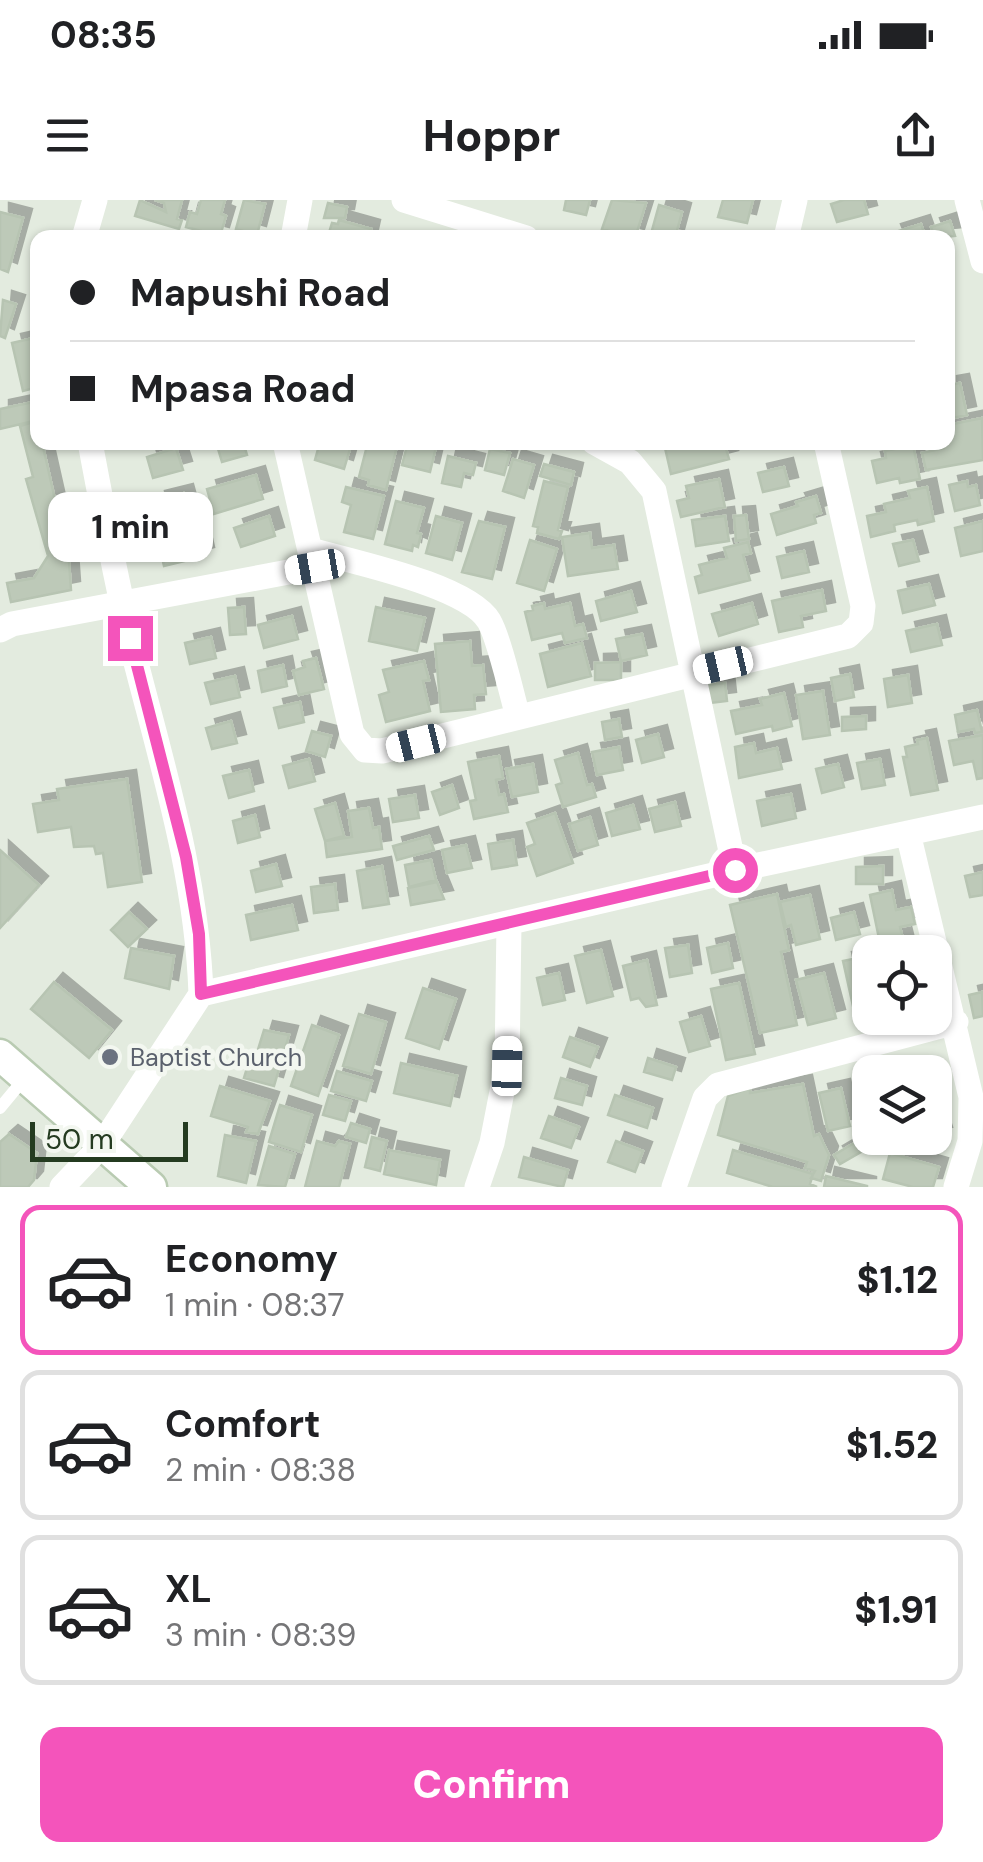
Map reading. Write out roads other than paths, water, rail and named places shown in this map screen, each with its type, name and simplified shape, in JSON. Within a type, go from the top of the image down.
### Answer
[{"type":"street","points":[[86,230],[95,200]]},
{"type":"street","points":[[294,230],[300,200]]},
{"type":"street","points":[[404,200],[500,230]]},
{"type":"street","points":[[788,230],[794,200]]},
{"type":"street","points":[[967,200],[983,261]]},
{"type":"street","points":[[62,1187],[102,1144],[201,994],[199,934],[186,857],[121,602],[92,450]]},
{"type":"street","points":[[287,450],[352,734],[365,750],[382,752],[848,636],[860,623],[862,606],[828,450]]},
{"type":"street","points":[[608,450],[630,462],[654,490],[735,870]]},
{"type":"street","points":[[0,630],[12,624],[313,559],[446,590],[471,604],[489,620],[518,717]]},
{"type":"street","points":[[201,994],[735,870],[983,818]]},
{"type":"street","points":[[908,833],[972,1097],[970,1141],[956,1187]]},
{"type":"street","points":[[477,1187],[492,1143],[507,1066],[509,923]]},
{"type":"street","points":[[674,1187],[705,1098],[718,1085],[956,1022]]},
{"type":"street","points":[[0,1055],[151,1187]]},
{"type":"lane","points":[[0,1108],[25,1077]]},
{"type":"place","name":"Baptist Church","points":[[110,1057]]}]
